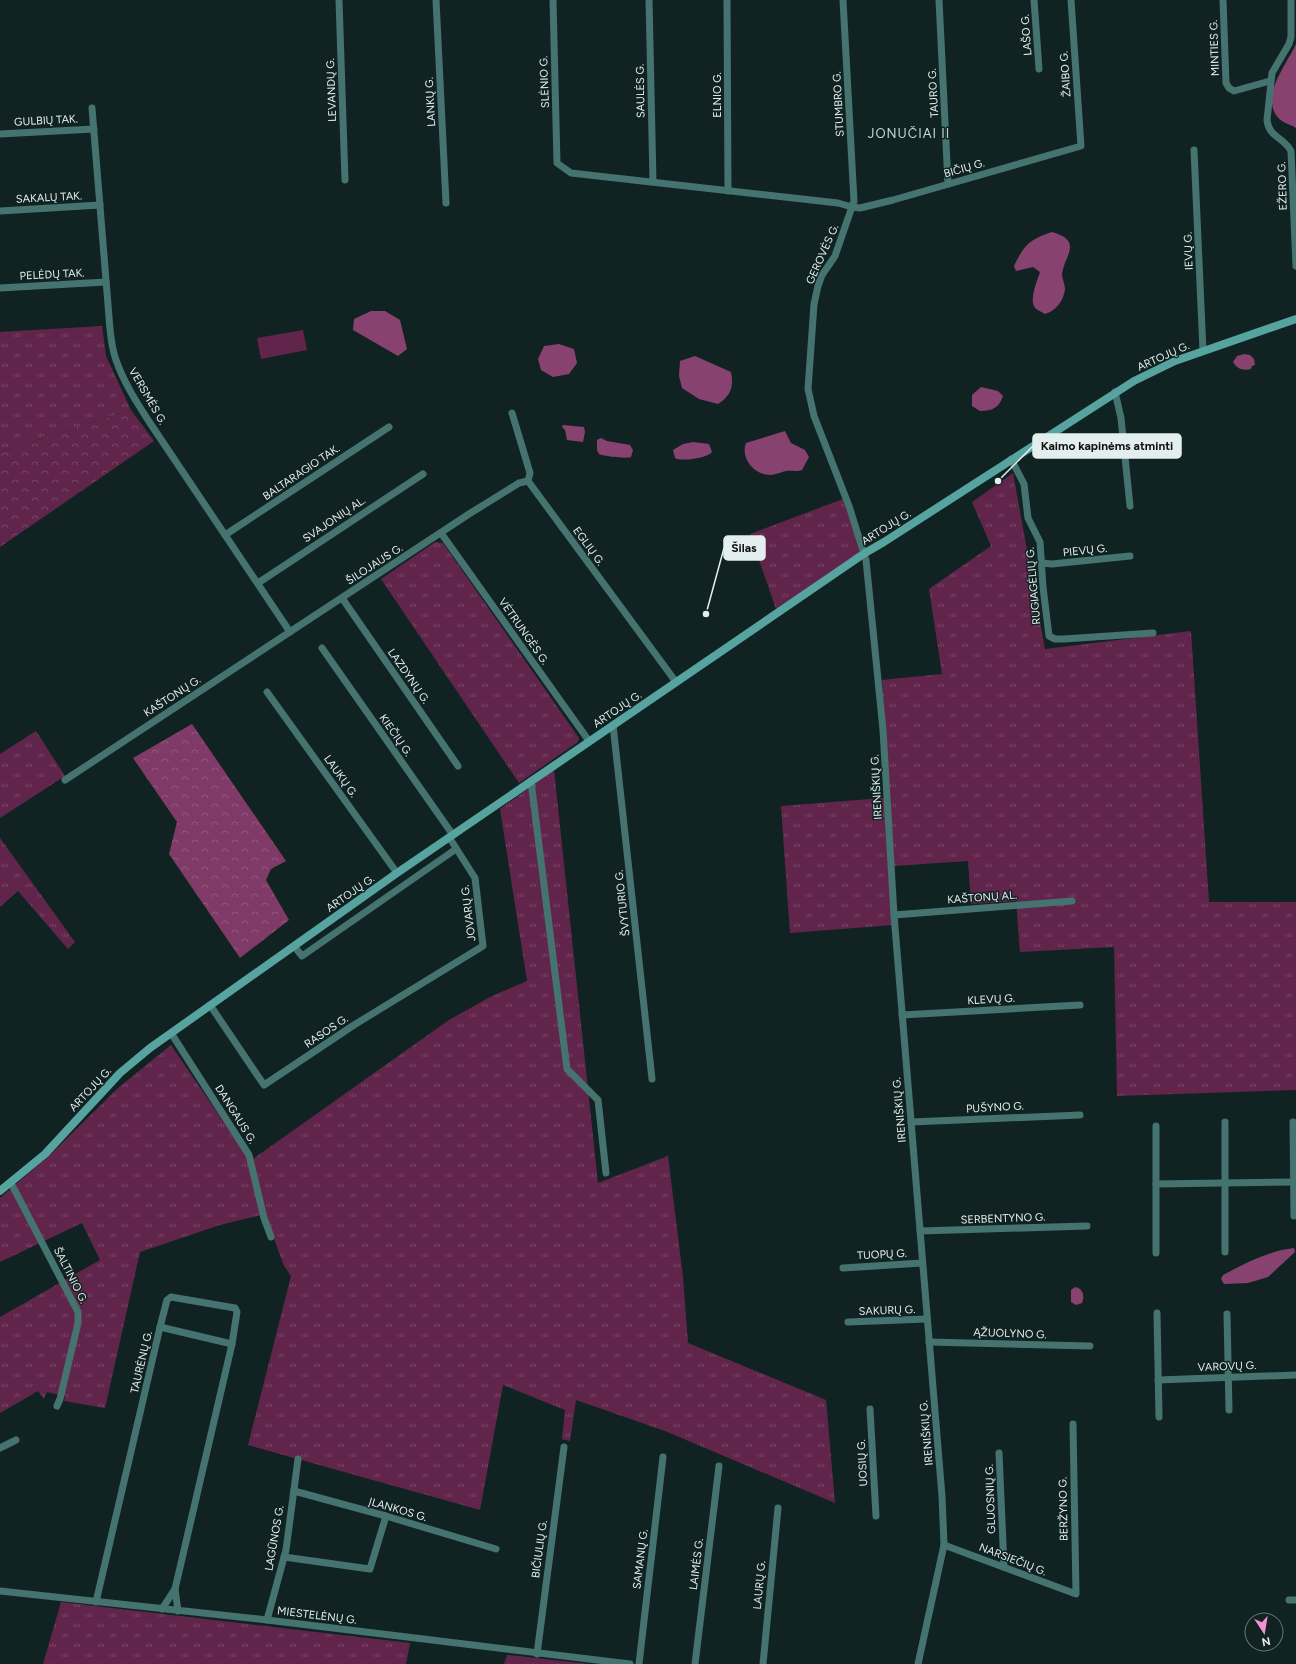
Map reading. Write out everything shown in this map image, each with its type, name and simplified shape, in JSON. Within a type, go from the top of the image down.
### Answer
[{"type":"main road","name":"ARTOJŲ G.","points":[[0,1191],[45,1154],[120,1073],[150,1048],[397,873],[865,553],[1115,392],[1156,370],[1203,350],[1296,319]]},
{"type":"street","name":"LEVANDŲ G.","points":[[339,0],[345,180]]},
{"type":"street","name":"LANKŲ G.","points":[[436,0],[446,203]]},
{"type":"street","name":"SLĖNIO G.","points":[[552,0],[557,163],[571,173],[652,182]]},
{"type":"street","name":"SAULĖS G.","points":[[649,0],[652,182]]},
{"type":"street","name":"ELNIO G.","points":[[727,0],[728,191]]},
{"type":"street","name":"STUMBRO G.","points":[[843,0],[853,194],[852,207]]},
{"type":"street","name":"TAURO G.","points":[[939,0],[948,184]]},
{"type":"street","name":"LAŠO G.","points":[[1034,0],[1039,69]]},
{"type":"street","name":"ŽAIBO G.","points":[[1071,0],[1081,146]]},
{"type":"street","name":"MINTIES G.","points":[[1223,0],[1226,83],[1229,88],[1234,91],[1270,81]]},
{"type":"street","name":"EŽERO G.","points":[[1291,0],[1291,37],[1289,44],[1272,74],[1270,81],[1268,127],[1272,133],[1288,145],[1291,151],[1296,266]]},
{"type":"street","name":"VERSMĖS G.","points":[[92,108],[111,341],[116,360],[129,390],[290,632]]},
{"type":"street","name":"GULBIŲ TAK.","points":[[0,134],[94,129]]},
{"type":"street","name":"BIČIŲ G.","points":[[852,207],[860,208],[893,200],[1081,146]]},
{"type":"street","name":"IEVŲ G.","points":[[1194,150],[1203,350]]},
{"type":"street","points":[[652,182],[838,203],[852,207]]},
{"type":"street","name":"SAKALŲ TAK.","points":[[0,211],[100,205]]},
{"type":"street","name":"GEROVĖS G.","points":[[852,207],[835,256],[822,276],[818,286],[814,304],[808,389],[814,416],[849,506],[865,553]]},
{"type":"street","name":"PELĖDŲ TAK.","points":[[0,288],[106,282]]},
{"type":"street","points":[[1115,392],[1121,418],[1130,506]]},
{"type":"street","points":[[512,413],[530,473],[528,481]]},
{"type":"street","name":"BALTARAGIO TAK.","points":[[225,535],[389,427]]},
{"type":"street","name":"RUGIAGĖLIŲ G.","points":[[1011,459],[1024,484],[1028,518],[1040,542],[1043,587],[1049,636],[1055,639],[1064,639],[1153,633]]},
{"type":"street","name":"SVAJONIŲ AL.","points":[[258,583],[423,474]]},
{"type":"street","name":"ŠILOJAUS G.","points":[[290,632],[469,514],[519,483],[528,481]]},
{"type":"street","name":"EGLIŲ G.","points":[[528,481],[676,682]]},
{"type":"street","name":"VĖTRUNGĖS G.","points":[[440,533],[589,741]]},
{"type":"street","name":"IRENIŠKIŲ G.","points":[[865,553],[883,730],[894,915],[942,1496],[944,1545],[918,1664]]},
{"type":"street","name":"PIEVŲ G.","points":[[1042,563],[1052,564],[1130,556]]},
{"type":"street","name":"LAZDYNŲ G.","points":[[342,598],[458,766]]},
{"type":"street","name":"KAŠTONŲ G.","points":[[65,780],[290,632]]},
{"type":"street","name":"KIEČIŲ G.","points":[[322,648],[451,836]]},
{"type":"street","name":"LAUKŲ G.","points":[[267,692],[397,873]]},
{"type":"street","name":"ŠVYTURIO G.","points":[[613,725],[652,1079]]},
{"type":"street","points":[[531,781],[566,1069],[598,1100],[606,1173]]},
{"type":"street","name":"JOVARŲ G.","points":[[451,836],[456,849],[475,878],[483,946]]},
{"type":"street","points":[[294,946],[302,956],[456,849]]},
{"type":"street","name":"KAŠTONŲ AL.","points":[[894,915],[1072,901]]},
{"type":"street","name":"RASOS G.","points":[[210,1005],[264,1085],[354,1025],[483,946]]},
{"type":"street","name":"KLEVŲ G.","points":[[902,1015],[1080,1005]]},
{"type":"street","name":"DANGAUS G.","points":[[171,1033],[249,1155],[264,1218],[271,1237]]},
{"type":"street","name":"PUŠYNO G.","points":[[911,1122],[1080,1115]]},
{"type":"street","points":[[1225,1122],[1226,1252]]},
{"type":"street","points":[[1293,1122],[1295,1182],[1294,1216]]},
{"type":"street","points":[[1156,1126],[1156,1253]]},
{"type":"street","points":[[1156,1184],[1295,1182]]},
{"type":"street","name":"ŠALTINIO G.","points":[[11,1183],[78,1312],[78,1323],[60,1399],[56,1406]]},
{"type":"street","name":"SERBENTYNO G.","points":[[920,1231],[1087,1226]]},
{"type":"street","name":"TUOPŲ G.","points":[[843,1268],[922,1263]]},
{"type":"street","points":[[160,1327],[167,1300],[171,1297],[235,1308],[236,1312],[232,1344],[175,1589],[162,1609]]},
{"type":"street","points":[[1157,1313],[1159,1417]]},
{"type":"street","points":[[1227,1314],[1229,1410]]},
{"type":"street","name":"SAKURŲ G.","points":[[848,1322],[927,1319]]},
{"type":"street","name":"TAURĖNŲ G.","points":[[96,1602],[160,1327],[232,1344]]},
{"type":"street","name":"ĄŽUOLYNO G.","points":[[929,1342],[1090,1346]]},
{"type":"street","name":"VAROVŲ G.","points":[[1158,1380],[1296,1374]]},
{"type":"street","name":"UOSIŲ G.","points":[[870,1409],[876,1516]]},
{"type":"street","name":"BERŽYNO G.","points":[[1073,1424],[1076,1594]]},
{"type":"street","points":[[0,1448],[16,1440]]},
{"type":"street","name":"BIČIULIŲ G.","points":[[537,1654],[564,1447]]},
{"type":"street","name":"GLUOSNIŲ G.","points":[[999,1453],[1004,1567]]},
{"type":"street","name":"SAMANŲ G.","points":[[639,1664],[663,1457]]},
{"type":"street","name":"LAGŪNOS G.","points":[[267,1620],[284,1557],[298,1459]]},
{"type":"street","name":"LAIMĖS G.","points":[[696,1664],[719,1466]]},
{"type":"street","name":"ĮLANKOS G.","points":[[294,1491],[386,1516],[496,1549]]},
{"type":"street","name":"LAURŲ G.","points":[[763,1664],[778,1508]]},
{"type":"street","points":[[284,1557],[370,1569],[386,1516]]},
{"type":"street","name":"NARSIEČIŲ G.","points":[[944,1545],[1076,1594]]},
{"type":"street","points":[[175,1589],[178,1611]]},
{"type":"street","name":"MIESTELĖNŲ G.","points":[[0,1591],[267,1620],[537,1654],[630,1664]]},
{"type":"green space","points":[[102,326],[106,356],[131,410],[0,452],[0,332]]},
{"type":"green space","points":[[303,330],[307,350],[261,359],[257,338]]},
{"type":"green space","points":[[131,410],[154,441],[0,547],[0,452]]},
{"type":"green space","points":[[1013,473],[1045,649],[1191,631],[1209,902],[1296,902],[1296,1090],[1117,1096],[1114,947],[1020,952],[1016,901],[971,904],[968,861],[894,866],[882,680],[942,674],[929,589],[991,546],[972,502]]},
{"type":"green space","points":[[843,499],[860,551],[858,554],[776,609],[750,534]]},
{"type":"green space","points":[[435,542],[443,543],[579,738],[578,742],[519,783],[381,579]]},
{"type":"green space","points":[[192,724],[286,861],[271,869],[266,880],[289,920],[240,958],[169,854],[177,822],[133,758]]},
{"type":"green space","points":[[36,731],[65,776],[0,818],[0,754]]},
{"type":"green space","points":[[554,770],[598,1183],[668,1156],[683,1277],[688,1343],[826,1400],[835,1503],[665,1431],[576,1400],[570,1441],[562,1439],[565,1410],[503,1385],[480,1510],[248,1445],[291,1276],[284,1266],[265,1214],[220,1225],[140,1252],[105,1408],[64,1401],[65,1396],[47,1392],[44,1399],[38,1391],[0,1413],[0,1317],[100,1260],[82,1223],[0,1262],[0,1198],[52,1153],[118,1088],[171,1045],[250,1161],[449,1020],[490,997],[527,981],[500,809]]},
{"type":"green space","points":[[884,798],[893,925],[790,933],[781,806]]},
{"type":"green space","points":[[0,838],[75,942],[68,949],[18,891],[0,907]]},
{"type":"green space","points":[[61,1602],[410,1643],[406,1664],[43,1664]]},
{"type":"green space","points":[[507,1655],[589,1664],[504,1664]]},
{"type":"shaded area","points":[[1296,44],[1296,128],[1282,121],[1275,113],[1272,103],[1276,82]]},
{"type":"shaded area","points":[[1052,232],[1067,240],[1070,244],[1070,250],[1063,267],[1062,274],[1065,289],[1063,297],[1056,308],[1045,314],[1036,309],[1033,302],[1034,291],[1040,272],[1033,267],[1016,271],[1014,266],[1028,244],[1038,237]]},
{"type":"shaded area","points":[[371,311],[385,311],[400,320],[407,349],[398,356],[353,330],[354,319]]},
{"type":"shaded area","points":[[559,344],[574,349],[577,363],[569,374],[553,377],[541,370],[538,359],[544,346]]},
{"type":"shaded area","points":[[1244,354],[1250,355],[1254,359],[1255,365],[1252,366],[1251,369],[1240,369],[1233,362],[1237,356]]},
{"type":"shaded area","points":[[695,356],[731,372],[732,386],[729,394],[718,404],[699,399],[682,388],[679,376],[680,361]]},
{"type":"shaded area","points":[[981,387],[998,391],[1003,396],[997,406],[988,410],[980,411],[972,406],[972,395]]},
{"type":"shaded area","points":[[563,425],[584,427],[585,432],[583,442],[567,440],[565,430],[562,427]]},
{"type":"shaded area","points":[[785,431],[791,443],[805,450],[809,457],[802,470],[786,471],[770,475],[754,469],[747,460],[745,454],[746,443]]},
{"type":"shaded area","points":[[601,438],[607,441],[630,445],[633,450],[631,457],[625,458],[599,454],[597,450],[597,440]]},
{"type":"shaded area","points":[[693,442],[709,444],[712,452],[694,459],[683,460],[675,458],[673,450],[683,444]]},
{"type":"shaded area","points":[[1294,1248],[1295,1252],[1268,1277],[1248,1283],[1224,1284],[1221,1279],[1223,1275],[1257,1258]]},
{"type":"shaded area","points":[[1075,1287],[1082,1291],[1083,1295],[1082,1303],[1076,1305],[1071,1302],[1071,1290]]},
{"type":"place","name":"Kaimo kapinėms atminti","points":[[998,481]]},
{"type":"place","name":"Šilas","points":[[706,614]]},
{"type":"district","name":"JONUČIAI II","points":[[909,133]]}]
